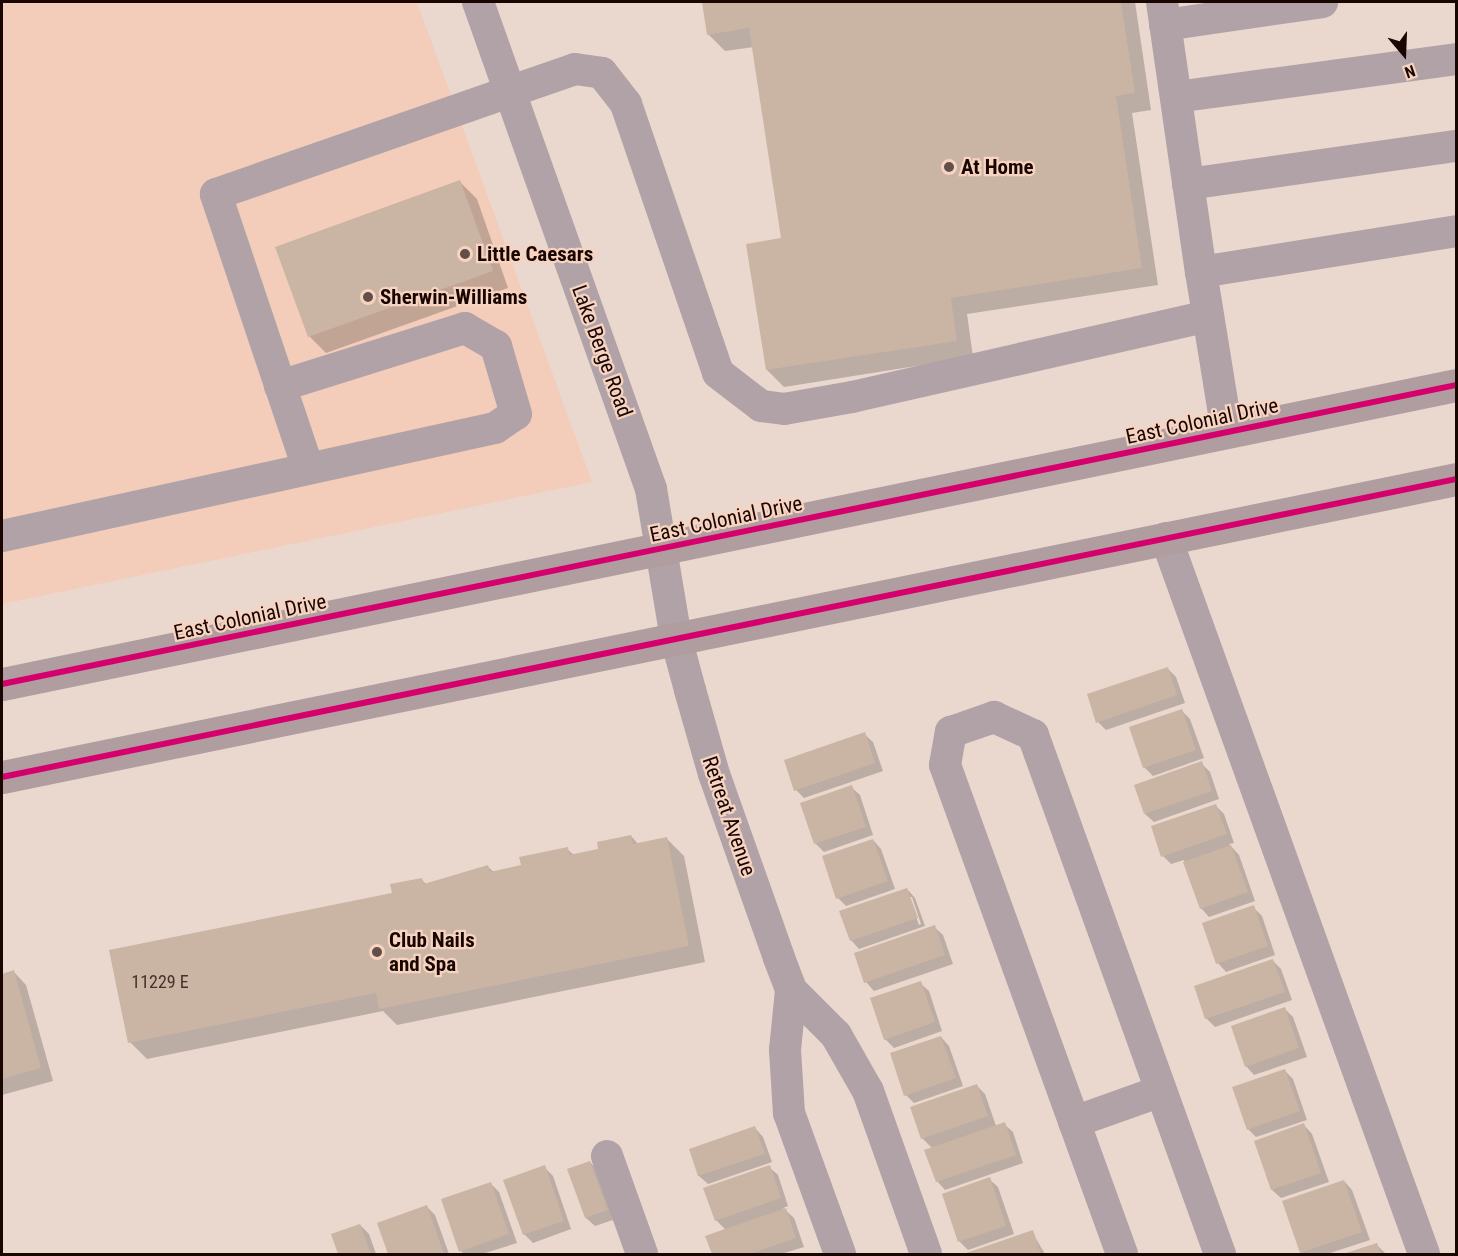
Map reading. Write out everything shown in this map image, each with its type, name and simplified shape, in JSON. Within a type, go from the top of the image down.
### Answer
[{"type":"highway","name":"East Colonial Drive","points":[[2,684],[1456,385]]},
{"type":"highway","points":[[2,777],[1456,478]]},
{"type":"street","name":"Lake Berge Road","points":[[478,2],[651,489],[676,638]]},
{"type":"street","points":[[1227,432],[1201,272],[1164,13],[1322,2]]},
{"type":"street","points":[[1176,97],[1456,59]]},
{"type":"street","points":[[308,468],[216,194],[586,68],[602,73],[616,87],[635,123],[718,373],[760,406],[784,409],[852,397],[1208,316]]},
{"type":"street","points":[[1188,184],[1456,146]]},
{"type":"street","points":[[1201,272],[1456,231]]},
{"type":"street","points":[[2,536],[495,428],[516,414],[496,346],[465,328],[280,386]]},
{"type":"street","points":[[1166,538],[1424,1254]]},
{"type":"street","name":"Retreat Avenue","points":[[676,638],[714,774],[791,990],[785,1050],[789,1113],[840,1254]]},
{"type":"street","points":[[1122,1254],[945,765],[951,732],[994,717],[1033,735],[1220,1254]]},
{"type":"street","name":"Retreat Avenue","points":[[791,990],[836,1035],[868,1090],[926,1254]]},
{"type":"street","points":[[1074,1122],[1161,1091]]},
{"type":"street","points":[[607,1156],[639,1254]]},
{"type":"shaded area","points":[[2,2],[417,2],[592,482],[2,604]]},
{"type":"building","name":"At Home","points":[[702,2],[1121,2],[1135,93],[1116,96],[1142,268],[951,298],[957,341],[766,370],[746,244],[781,238],[749,28],[707,35]]},
{"type":"building","points":[[460,180],[493,271],[308,337],[275,247]]},
{"type":"building","points":[[1168,667],[1177,695],[1096,723],[1087,694]]},
{"type":"building","points":[[1182,709],[1196,750],[1143,768],[1129,727]]},
{"type":"building","points":[[865,732],[875,763],[794,791],[784,760]]},
{"type":"building","points":[[1202,761],[1212,791],[1144,814],[1134,785]]},
{"type":"building","points":[[852,785],[866,827],[814,844],[800,803]]},
{"type":"building","points":[[1216,804],[1227,834],[1161,857],[1151,826]]},
{"type":"building","points":[[631,835],[633,844],[667,837],[689,946],[379,1009],[376,993],[128,1043],[109,950],[392,893],[390,884],[422,878],[424,884],[488,865],[490,872],[521,865],[519,857],[568,847],[569,855],[598,849],[597,842]]},
{"type":"building","points":[[873,839],[888,881],[836,899],[822,856]]},
{"type":"building","points":[[1231,845],[1248,892],[1200,909],[1183,862]]},
{"type":"building","points":[[907,888],[918,918],[850,941],[839,911]]},
{"type":"building","points":[[1254,905],[1268,946],[1216,964],[1202,923]]},
{"type":"building","points":[[935,925],[945,955],[864,983],[854,953]]},
{"type":"building","points":[[1273,959],[1285,992],[1205,1019],[1194,986]]},
{"type":"building","points":[[14,970],[41,1068],[2,1079],[2,974]]},
{"type":"building","points":[[921,981],[935,1022],[884,1040],[870,998]]},
{"type":"building","points":[[1285,1007],[1299,1048],[1245,1067],[1231,1026]]},
{"type":"building","points":[[941,1036],[956,1078],[904,1096],[890,1053]]},
{"type":"building","points":[[1285,1069],[1300,1111],[1247,1130],[1232,1087]]},
{"type":"building","points":[[977,1084],[988,1116],[921,1139],[910,1107]]},
{"type":"building","points":[[1005,1122],[1016,1155],[936,1182],[924,1150]]},
{"type":"building","points":[[1304,1123],[1321,1173],[1271,1190],[1254,1141]]},
{"type":"building","points":[[755,1126],[765,1154],[698,1176],[689,1149]]},
{"type":"building","points":[[590,1161],[608,1210],[585,1218],[567,1169]]},
{"type":"building","points":[[545,1165],[564,1221],[523,1235],[503,1180]]},
{"type":"building","points":[[770,1165],[781,1198],[715,1221],[703,1188]]},
{"type":"building","points":[[990,1177],[1006,1226],[958,1242],[942,1194]]},
{"type":"building","points":[[1344,1180],[1362,1232],[1300,1253],[1282,1201]]},
{"type":"building","points":[[491,1182],[509,1234],[459,1252],[441,1199]]},
{"type":"building","points":[[427,1205],[444,1254],[388,1254],[377,1223]]},
{"type":"building","points":[[786,1208],[796,1238],[750,1254],[712,1254],[705,1236]]},
{"type":"building","points":[[360,1224],[371,1254],[338,1254],[331,1234]]},
{"type":"building","points":[[1033,1230],[1041,1254],[963,1254]]},
{"type":"building","points":[[1377,1243],[1381,1254],[1343,1254]]},
{"type":"cycle path","points":[[2,684],[1456,385]]},
{"type":"cycle path","points":[[2,777],[1456,479]]},
{"type":"place","name":"At Home","points":[[949,167]]},
{"type":"place","name":"Little Caesars","points":[[465,254]]},
{"type":"place","name":"Sherwin-Williams","points":[[368,297]]},
{"type":"place","name":"Club Nails and Spa","points":[[377,952]]}]
